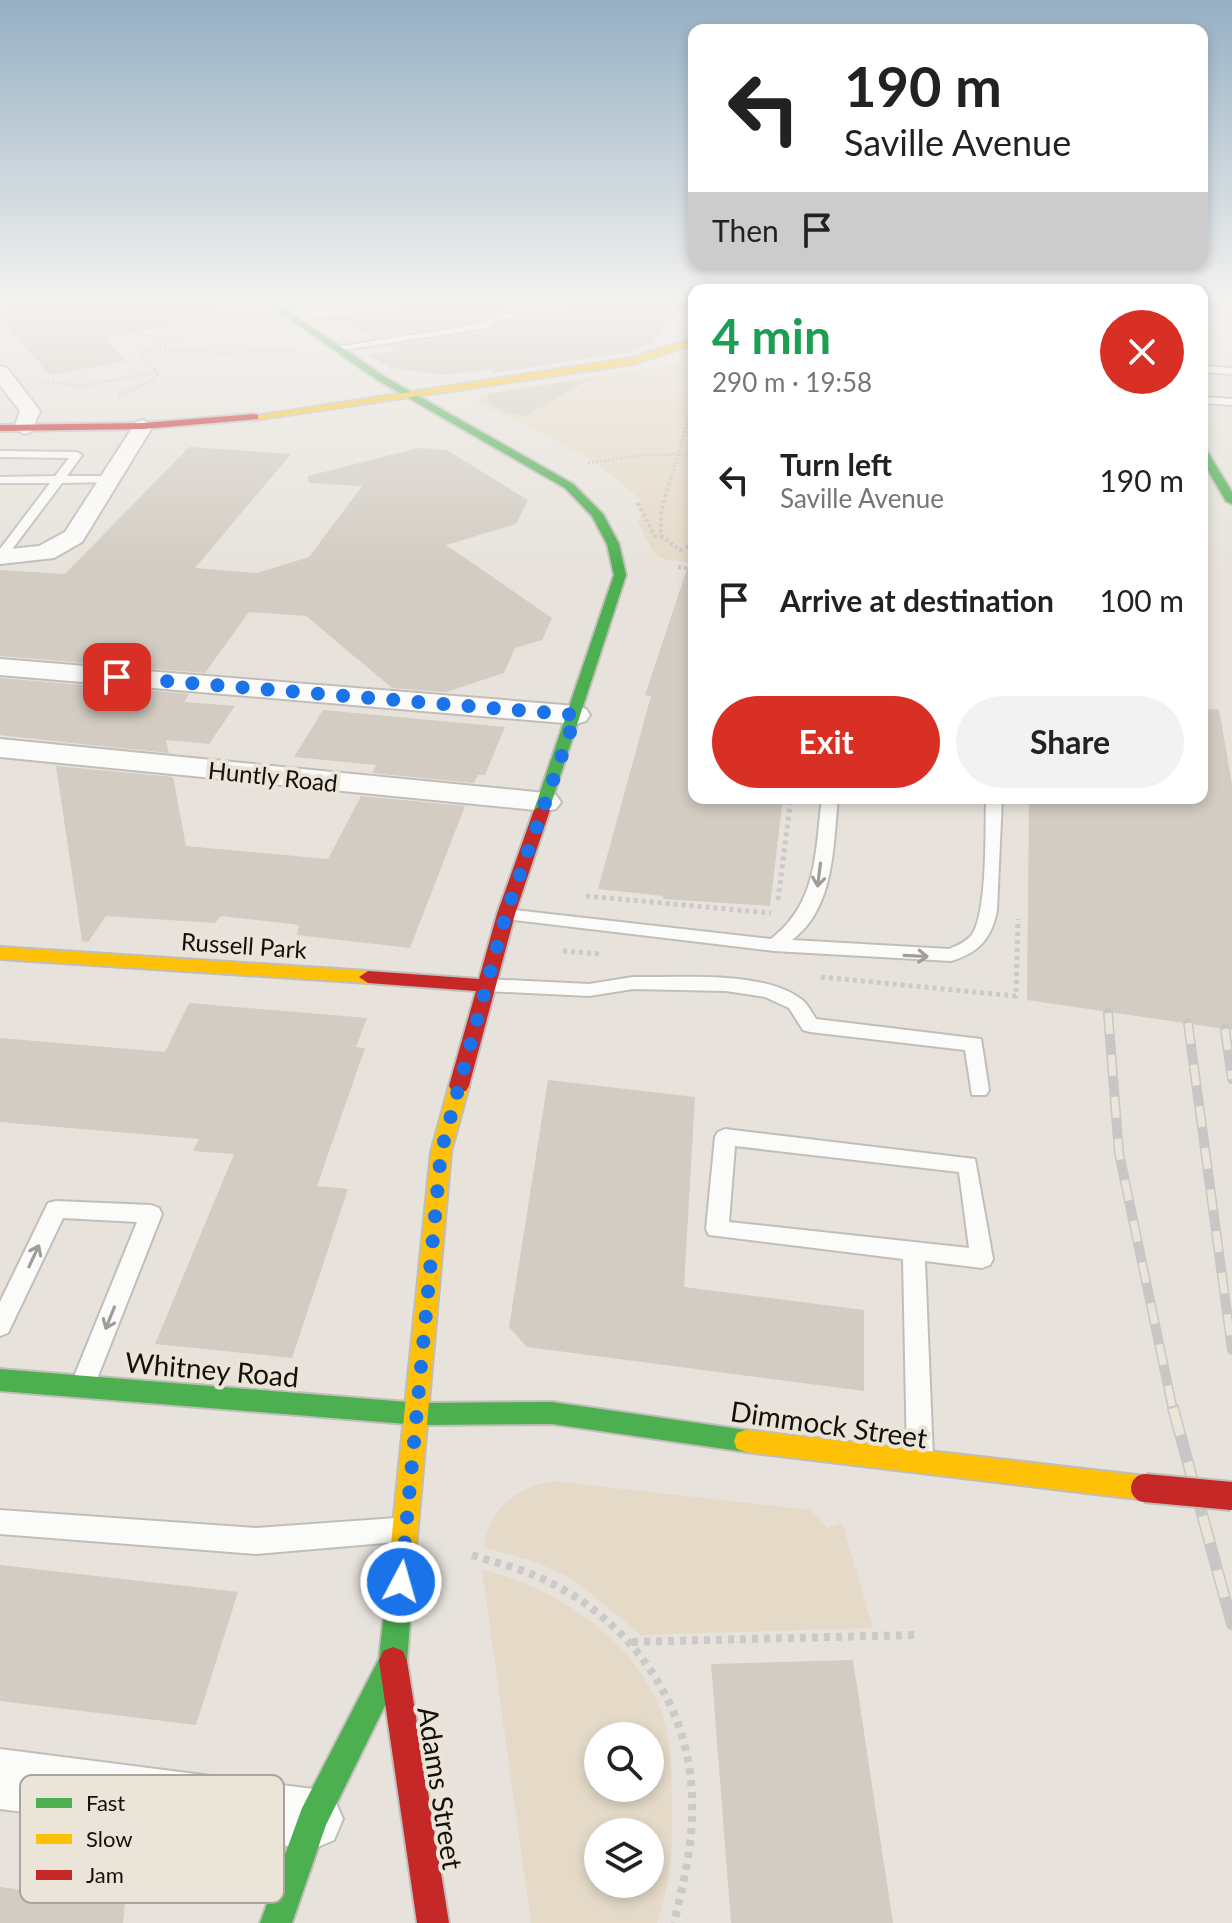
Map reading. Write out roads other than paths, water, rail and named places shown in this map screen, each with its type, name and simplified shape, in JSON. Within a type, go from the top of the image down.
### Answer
[{"type":"main road","points":[[284,1901],[313,1819],[393,1661],[419,1414],[441,1152],[484,985],[506,914],[576,715],[618,590],[620,575],[613,544],[589,504],[569,486],[400,390]]},
{"type":"main road","points":[[0,428],[143,426],[245,420],[434,390]]},
{"type":"main road","points":[[1208,461],[1232,501]]},
{"type":"main road","name":"Russell Park","points":[[0,953],[484,985]]},
{"type":"main road","name":"Whitney Road","points":[[0,1380],[419,1414]]},
{"type":"main road","name":"Dimmock Street","points":[[419,1414],[552,1413],[920,1465],[1232,1496]]},
{"type":"main road","name":"Adams Street","points":[[393,1661],[433,1923]]},
{"type":"main road","points":[[276,1923],[283,1903]]},
{"type":"street","points":[[14,390],[30,411],[24,428]]},
{"type":"street","points":[[0,557],[45,553],[74,537],[143,426]]},
{"type":"street","points":[[0,667],[576,715]]},
{"type":"street","name":"Huntly Road","points":[[0,748],[545,802]]},
{"type":"street","points":[[0,1779],[20,1782]]},
{"type":"street","points":[[284,1815],[313,1819]]},
{"type":"lane","points":[[1208,400],[1232,402]]},
{"type":"lane","points":[[0,454],[77,455],[0,557]]},
{"type":"lane","points":[[0,480],[112,479]]},
{"type":"lane","points":[[774,945],[802,924],[816,897],[829,804]]},
{"type":"lane","points":[[506,914],[774,945],[922,957],[951,955],[972,946],[984,932],[988,912],[994,804]]},
{"type":"lane","points":[[484,985],[589,990],[633,983],[726,985],[769,991],[796,1004],[810,1025],[974,1044],[979,1090]]},
{"type":"lane","points":[[725,1137],[968,1165],[982,1259],[914,1251],[717,1229],[725,1137]]},
{"type":"lane","points":[[0,1326],[56,1209],[151,1214],[82,1386]]},
{"type":"lane","points":[[914,1251],[920,1465]]},
{"type":"lane","points":[[0,1522],[256,1541],[406,1530]]},
{"type":"railway","points":[[1108,1013],[1119,1153],[1173,1410]]},
{"type":"railway","points":[[1188,1023],[1232,1350]]},
{"type":"railway","points":[[1225,1029],[1232,1079]]},
{"type":"railway","points":[[1173,1408],[1232,1624]]}]
